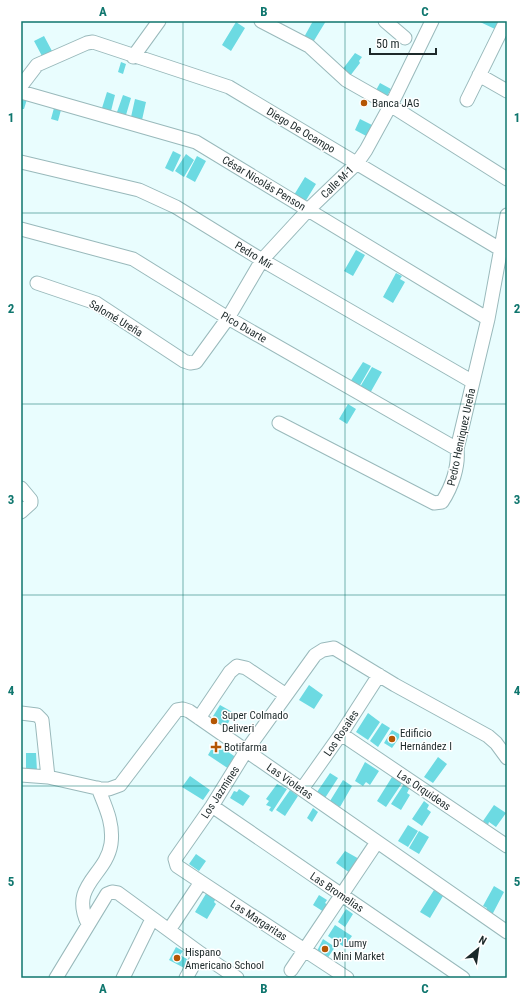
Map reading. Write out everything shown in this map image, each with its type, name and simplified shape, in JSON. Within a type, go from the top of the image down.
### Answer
[{"type":"street","points":[[133,57],[159,21]]},
{"type":"street","points":[[261,21],[309,46],[346,80],[507,179]]},
{"type":"street","points":[[384,21],[405,38]]},
{"type":"street","name":"Calle M-1","points":[[190,363],[196,362],[228,318],[262,260],[308,210],[357,163],[366,150],[390,106],[432,21]]},
{"type":"street","points":[[467,100],[506,21]]},
{"type":"street","name":"Diego De Ocampo","points":[[21,86],[37,65],[86,43],[93,42],[133,57],[229,87],[500,249]]},
{"type":"street","points":[[479,76],[507,92]]},
{"type":"street","name":"César Nicolás Penson","points":[[21,92],[196,142],[488,319]]},
{"type":"street","name":"Pedro Mir","points":[[21,162],[139,190],[176,207],[262,260],[473,382]]},
{"type":"street","name":"Pedro Henriquez Ureña","points":[[279,423],[434,503],[442,502],[450,491],[458,457],[457,449],[488,319],[507,215]]},
{"type":"street","name":"Pico Duarte","points":[[21,229],[133,258],[228,318],[457,449]]},
{"type":"street","name":"Salomé Ureña","points":[[37,283],[96,303],[184,362],[190,363]]},
{"type":"street","points":[[21,488],[31,500],[31,503],[21,512]]},
{"type":"street","name":"Los Jazmines","points":[[175,859],[212,806],[246,751],[315,655],[323,650],[334,648],[379,675]]},
{"type":"street","points":[[199,718],[230,672],[238,666],[246,668],[286,695]]},
{"type":"street","points":[[379,675],[488,736],[496,743],[507,758]]},
{"type":"street","name":"Los Rosales","points":[[302,789],[341,734],[379,675]]},
{"type":"street","name":"Las Violetas","points":[[21,776],[48,777],[98,788],[109,789],[120,785],[177,710],[183,708],[507,932]]},
{"type":"street","points":[[21,713],[37,715],[42,720],[48,777]]},
{"type":"street","name":"Las Orquideas","points":[[341,734],[507,846]]},
{"type":"street","points":[[88,924],[82,907],[85,891],[108,854],[111,844],[110,817],[98,788]]},
{"type":"street","name":"Las Bromelias","points":[[212,806],[463,978]]},
{"type":"street","points":[[291,970],[377,842]]},
{"type":"street","name":"Las Margaritas","points":[[175,859],[177,866],[347,978]]},
{"type":"street","points":[[169,930],[201,882]]},
{"type":"street","points":[[56,978],[107,894],[112,892],[118,893],[152,919],[237,978]]},
{"type":"street","points":[[123,978],[152,919]]},
{"type":"street","points":[[186,978],[200,953]]},
{"type":"building","points":[[313,21],[326,21],[312,44],[303,39]]},
{"type":"building","points":[[478,21],[501,21],[497,30]]},
{"type":"building","points":[[236,22],[245,28],[231,51],[222,45]]},
{"type":"building","points":[[44,36],[52,51],[42,56],[34,41]]},
{"type":"building","points":[[355,53],[362,57],[359,61],[360,63],[350,76],[342,70]]},
{"type":"building","points":[[121,62],[126,64],[123,74],[118,72]]},
{"type":"building","points":[[380,83],[391,89],[386,98],[375,92]]},
{"type":"building","points":[[107,92],[115,95],[111,111],[102,108]]},
{"type":"building","points":[[123,95],[131,98],[126,115],[117,112]]},
{"type":"building","points":[[21,97],[27,99],[24,109],[21,109]]},
{"type":"building","points":[[135,99],[146,102],[142,120],[131,117]]},
{"type":"building","points":[[54,108],[61,110],[58,121],[51,119]]},
{"type":"building","points":[[360,119],[376,127],[370,138],[355,130]]},
{"type":"building","points":[[173,151],[181,155],[173,172],[165,168]]},
{"type":"building","points":[[186,154],[194,160],[184,177],[175,171]]},
{"type":"building","points":[[197,156],[206,161],[195,182],[186,177]]},
{"type":"building","points":[[305,177],[316,184],[305,202],[294,195]]},
{"type":"building","points":[[356,250],[365,255],[353,276],[344,271]]},
{"type":"building","points":[[396,273],[402,276],[400,279],[405,282],[393,303],[383,297]]},
{"type":"building","points":[[363,362],[371,366],[359,387],[350,382]]},
{"type":"building","points":[[372,367],[382,372],[369,395],[360,387]]},
{"type":"building","points":[[348,404],[356,409],[347,424],[339,419]]},
{"type":"building","points":[[309,685],[323,695],[314,709],[299,700]]},
{"type":"building","points":[[220,705],[234,713],[224,730],[210,721]]},
{"type":"building","points":[[368,713],[380,722],[368,740],[356,732]]},
{"type":"building","points":[[382,723],[390,728],[378,747],[370,741]]},
{"type":"building","name":"Edificio Hernández I","points":[[392,730],[401,735],[392,748],[384,743]]},
{"type":"building","points":[[215,743],[240,760],[232,771],[208,755]]},
{"type":"building","points":[[26,753],[36,753],[37,771],[26,771]]},
{"type":"building","points":[[438,757],[447,764],[433,783],[424,777]]},
{"type":"building","points":[[365,762],[379,771],[370,785],[366,782],[363,786],[355,781]]},
{"type":"building","points":[[330,773],[338,778],[325,798],[317,792]]},
{"type":"building","points":[[190,776],[210,790],[203,800],[182,787]]},
{"type":"building","points":[[392,777],[402,783],[386,807],[377,801]]},
{"type":"building","points":[[343,780],[352,786],[340,807],[330,801]]},
{"type":"building","points":[[277,784],[287,789],[272,812],[269,810],[271,807],[266,805],[269,801],[266,799]]},
{"type":"building","points":[[404,784],[410,787],[407,793],[410,795],[401,810],[391,804]]},
{"type":"building","points":[[239,789],[250,796],[243,806],[230,798],[234,791],[237,792]]},
{"type":"building","points":[[290,790],[298,796],[285,816],[276,810]]},
{"type":"building","points":[[424,801],[429,805],[427,809],[431,812],[422,826],[412,819]]},
{"type":"building","points":[[494,805],[506,813],[496,827],[489,822],[488,825],[483,821]]},
{"type":"building","points":[[313,808],[318,812],[312,822],[307,818]]},
{"type":"building","points":[[408,825],[418,831],[408,847],[398,841]]},
{"type":"building","points":[[419,831],[429,837],[419,854],[409,848]]},
{"type":"building","points":[[345,851],[361,860],[350,873],[336,863]]},
{"type":"building","points":[[196,854],[206,861],[199,871],[189,864]]},
{"type":"building","points":[[494,886],[504,892],[492,915],[485,911],[487,908],[483,906]]},
{"type":"building","points":[[434,890],[443,896],[430,918],[420,912]]},
{"type":"building","points":[[207,892],[216,898],[214,902],[216,904],[207,919],[195,912]]},
{"type":"building","points":[[319,895],[327,900],[325,903],[328,905],[324,912],[313,905]]},
{"type":"building","points":[[346,909],[353,914],[345,927],[338,922]]},
{"type":"building","points":[[335,925],[352,936],[344,947],[328,936]]},
{"type":"building","name":"D' Lumy Mini Market","points":[[323,939],[335,947],[327,959],[317,951]]},
{"type":"building","name":"Hispano Americano School","points":[[176,947],[183,951],[180,955],[192,962],[188,970],[169,960]]},
{"type":"place","name":"Banca JAG","points":[[364,103]]},
{"type":"place","name":"Super Colmado Deliveri","points":[[214,721]]},
{"type":"place","name":"Edificio Hernández I","points":[[392,739]]},
{"type":"place","name":"Botifarma","points":[[216,747]]},
{"type":"place","name":"D' Lumy Mini Market","points":[[325,949]]},
{"type":"place","name":"Hispano Americano School","points":[[177,958]]}]
